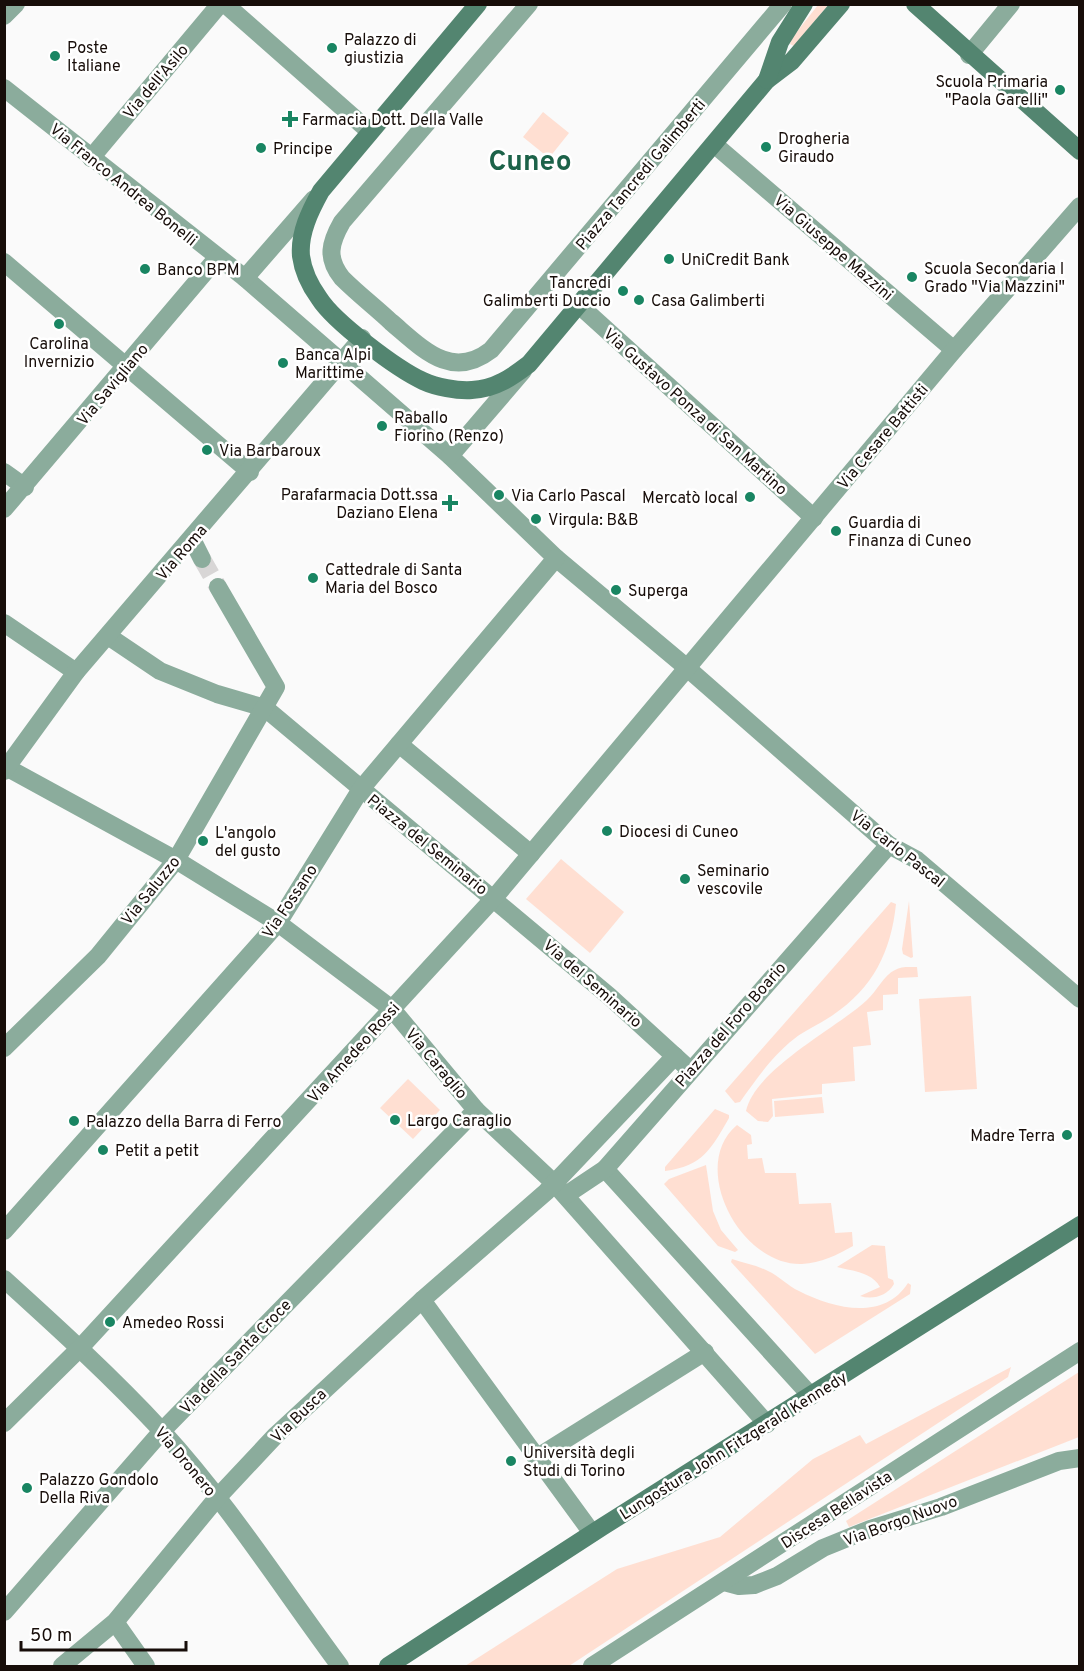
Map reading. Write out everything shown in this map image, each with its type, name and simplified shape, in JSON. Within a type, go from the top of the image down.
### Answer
[{"type":"street","points":[[4,16],[15,4]]},
{"type":"street","name":"Via dell'Asilo","points":[[91,158],[219,4]]},
{"type":"street","points":[[225,4],[369,132]]},
{"type":"street","points":[[478,4],[246,278],[450,456],[715,145],[767,80],[792,61],[841,4]]},
{"type":"street","name":"Piazza Tancredi Galimberti","points":[[530,4],[342,222],[333,239],[330,255],[334,268],[342,278],[419,346],[441,360],[468,362],[479,359],[491,350],[783,4]]},
{"type":"street","points":[[767,80],[780,42],[804,4]]},
{"type":"street","points":[[915,4],[969,55],[1080,151]]},
{"type":"street","points":[[969,55],[1011,4]]},
{"type":"street","name":"Via Franco Andrea Bonelli","points":[[4,88],[217,258],[246,278]]},
{"type":"street","name":"Via Giuseppe Mazzini","points":[[715,145],[954,350]]},
{"type":"street","points":[[321,191],[308,216],[303,234],[301,256],[308,279],[319,300],[362,338],[400,368],[424,381],[449,388],[472,390],[496,385],[529,364]]},
{"type":"street","name":"Via Cesare Battisti","points":[[686,666],[814,518],[954,350],[1080,206]]},
{"type":"street","name":"Via Savigliano","points":[[4,509],[128,366],[217,258]]},
{"type":"street","points":[[4,262],[250,472]]},
{"type":"street","name":"Via Gustavo Ponza di San Martino","points":[[579,305],[814,518]]},
{"type":"street","name":"Via Roma","points":[[5,768],[76,672],[250,472],[362,338]]},
{"type":"street","name":"Via Carlo Pascal","points":[[450,456],[556,558],[686,666],[889,845],[917,860],[1080,999]]},
{"type":"street","points":[[4,472],[25,487]]},
{"type":"street","points":[[192,539],[202,559]]},
{"type":"street","name":"Via Fossano","points":[[4,1231],[279,922],[361,789],[556,558]]},
{"type":"street","name":"Via Saluzzo","points":[[4,1048],[98,956],[176,860],[276,687],[218,587]]},
{"type":"street","points":[[4,623],[76,672]]},
{"type":"street","points":[[108,636],[160,671],[217,694],[265,708],[361,789]]},
{"type":"street","name":"Via Amedeo Rossi","points":[[4,1424],[80,1348],[494,898],[686,666]]},
{"type":"street","points":[[399,744],[531,854]]},
{"type":"street","name":"Via Caraglio","points":[[5,768],[176,860],[279,922],[392,1009],[476,1110],[560,1189],[767,1424]]},
{"type":"street","name":"Piazza del Seminario","points":[[361,789],[494,898]]},
{"type":"street","name":"Piazza del Foro Boario","points":[[560,1189],[605,1169],[889,845]]},
{"type":"street","name":"Via del Seminario","points":[[494,898],[690,1070]]},
{"type":"street","name":"Piazza del Foro Boario","points":[[560,1189],[675,1056]]},
{"type":"street","name":"Via della Santa Croce","points":[[4,1611],[162,1431],[476,1110]]},
{"type":"street","points":[[605,1169],[811,1396]]},
{"type":"street","name":"Via Busca","points":[[62,1666],[115,1622],[217,1498],[276,1435],[423,1300],[560,1189]]},
{"type":"street","name":"Lungostura John Fitzgerald Kennedy","points":[[388,1666],[592,1533],[1080,1225]]},
{"type":"street","name":"Via Dronero","points":[[4,1279],[80,1348],[162,1431],[217,1498],[340,1666]]},
{"type":"street","points":[[423,1300],[592,1533]]},
{"type":"street","name":"Discesa Bellavista","points":[[592,1666],[1080,1351]]},
{"type":"street","points":[[536,1458],[705,1352]]},
{"type":"street","name":"Via Borgo Nuovo","points":[[724,1582],[739,1586],[754,1585],[777,1576],[823,1548],[870,1529],[941,1507],[1059,1461],[1080,1458]]},
{"type":"street","points":[[115,1622],[146,1666]]},
{"type":"shaded area","points":[[818,5],[828,5],[794,46],[790,44],[792,38]]},
{"type":"shaded area","points":[[543,112],[569,133],[549,158],[523,137]]},
{"type":"shaded area","points":[[561,859],[624,912],[590,953],[526,899]]},
{"type":"shaded area","points":[[909,901],[913,957],[911,958],[903,954],[902,949]]},
{"type":"shaded area","points":[[891,902],[896,904],[890,938],[878,967],[869,981],[847,1004],[786,1046],[740,1102],[735,1103],[725,1091]]},
{"type":"shaded area","points":[[917,967],[918,977],[898,978],[898,994],[883,995],[883,1010],[867,1012],[871,1045],[853,1047],[855,1081],[822,1084],[822,1094],[772,1099],[773,1116],[768,1122],[758,1121],[746,1111],[753,1095],[764,1080],[780,1065],[854,1011],[867,1000],[891,972],[900,968]]},
{"type":"shaded area","points":[[971,996],[977,1089],[925,1092],[919,999]]},
{"type":"shaded area","points":[[408,1079],[440,1110],[413,1139],[380,1108]]},
{"type":"shaded area","points":[[822,1097],[824,1113],[775,1117],[774,1101]]},
{"type":"shaded area","points":[[715,1109],[729,1115],[729,1118],[711,1147],[688,1165],[665,1171],[665,1167]]},
{"type":"shaded area","points":[[737,1125],[751,1135],[752,1144],[747,1145],[748,1159],[762,1158],[765,1173],[796,1173],[799,1204],[831,1203],[835,1233],[852,1232],[853,1246],[829,1258],[802,1264],[779,1260],[759,1249],[741,1232],[728,1211],[720,1188],[718,1164],[723,1143]]},
{"type":"shaded area","points":[[706,1165],[713,1211],[721,1230],[738,1250],[735,1252],[718,1246],[664,1184],[669,1179]]},
{"type":"shaded area","points":[[872,1245],[885,1246],[888,1278],[893,1280],[894,1284],[884,1294],[865,1297],[860,1296],[880,1287],[876,1282],[861,1273],[837,1267]]},
{"type":"shaded area","points":[[732,1259],[768,1271],[795,1289],[827,1303],[858,1308],[872,1307],[886,1303],[898,1295],[908,1283],[911,1285],[910,1294],[815,1354],[731,1262]]},
{"type":"shaded area","points":[[1011,1367],[1008,1377],[569,1666],[465,1666],[617,1569],[720,1537],[813,1459],[860,1435],[866,1444]]},
{"type":"shaded area","points":[[1079,1372],[1079,1437],[849,1527],[846,1521]]},
{"type":"tunnel","points":[[202,559],[218,587]]},
{"type":"place","name":"Palazzo di giustizia","points":[[332,48]]},
{"type":"place","name":"Poste Italiane","points":[[55,56]]},
{"type":"place","name":"Scuola Primaria \"Paola Garelli\"","points":[[1060,90]]},
{"type":"place","name":"Farmacia Dott. Della Valle","points":[[290,119]]},
{"type":"place","name":"Drogheria Giraudo","points":[[766,147]]},
{"type":"place","name":"Principe","points":[[261,148]]},
{"type":"place","name":"UniCredit Bank","points":[[669,259]]},
{"type":"place","name":"Banco BPM","points":[[145,269]]},
{"type":"place","name":"Scuola Secondaria I Grado \"Via Mazzini\"","points":[[912,277]]},
{"type":"place","name":"Tancredi Galimberti Duccio","points":[[623,291]]},
{"type":"place","name":"Casa Galimberti","points":[[639,300]]},
{"type":"place","name":"Carolina Invernizio","points":[[59,324]]},
{"type":"place","name":"Banca Alpi Marittime","points":[[283,363]]},
{"type":"place","name":"Raballo Fiorino (Renzo)","points":[[382,426]]},
{"type":"place","name":"Via Barbaroux","points":[[207,450]]},
{"type":"place","name":"Via Carlo Pascal","points":[[499,495]]},
{"type":"place","name":"Mercatò local","points":[[750,497]]},
{"type":"place","name":"Parafarmacia Dott.ssa Daziano Elena","points":[[450,503]]},
{"type":"place","name":"Virgula: B&B","points":[[536,519]]},
{"type":"place","name":"Guardia di Finanza di Cuneo","points":[[836,531]]},
{"type":"place","name":"Cattedrale di Santa Maria del Bosco","points":[[313,578]]},
{"type":"place","name":"Superga","points":[[616,590]]},
{"type":"place","name":"Diocesi di Cuneo","points":[[607,831]]},
{"type":"place","name":"L'angolo del gusto","points":[[203,841]]},
{"type":"place","name":"Seminario vescovile","points":[[685,879]]},
{"type":"place","name":"Largo Caraglio","points":[[395,1120]]},
{"type":"place","name":"Palazzo della Barra di Ferro","points":[[74,1121]]},
{"type":"place","name":"Madre Terra","points":[[1067,1135]]},
{"type":"place","name":"Petit a petit","points":[[103,1150]]},
{"type":"place","name":"Amedeo Rossi","points":[[110,1322]]},
{"type":"place","name":"Università degli Studi di Torino","points":[[511,1461]]},
{"type":"place","name":"Palazzo Gondolo Della Riva","points":[[27,1488]]},
{"type":"district","name":"Cuneo","points":[[530,160]]}]
